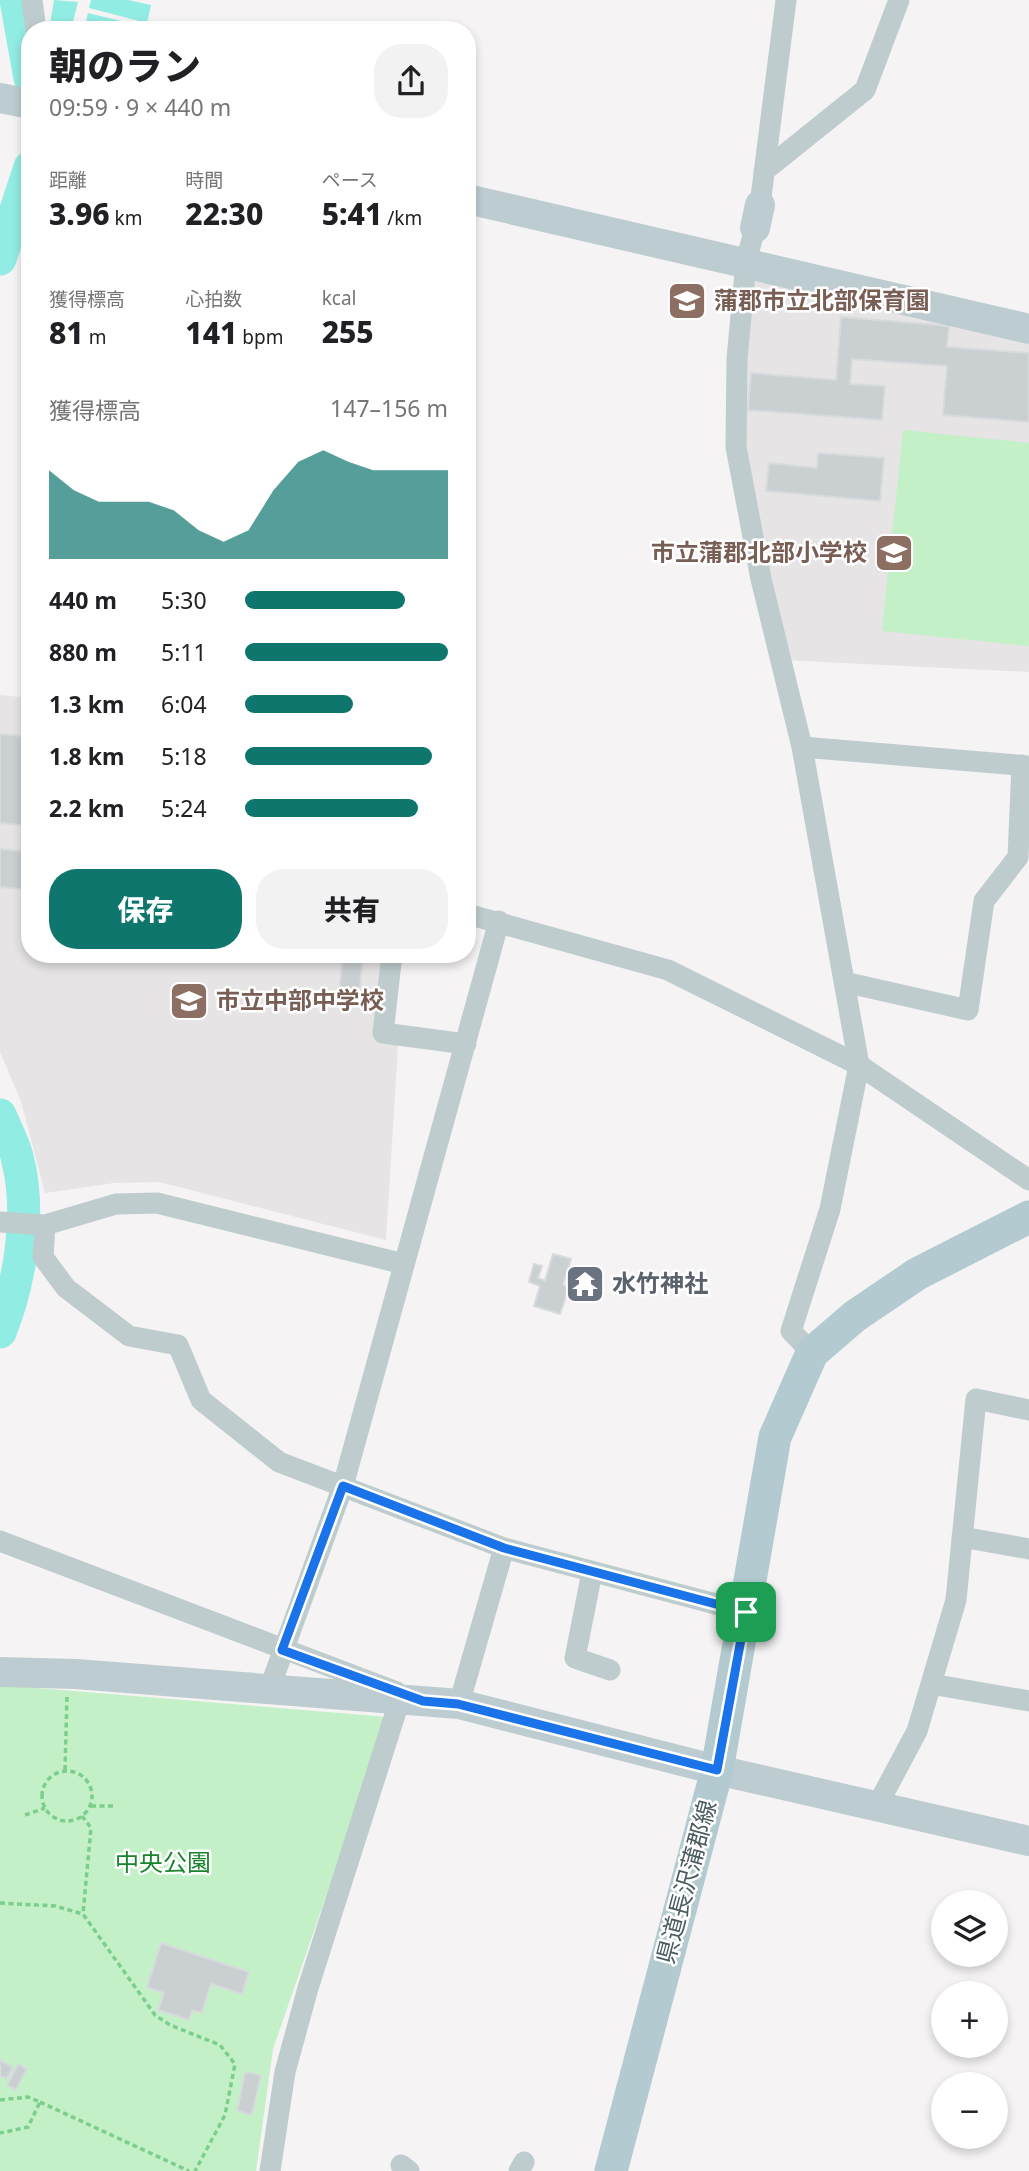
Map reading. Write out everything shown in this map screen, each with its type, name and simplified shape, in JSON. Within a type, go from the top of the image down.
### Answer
[{"type":"main road","name":"県道長沢蒲郡線","points":[[611,2171],[717,1770],[775,1437],[812,1353],[855,1316],[916,1274],[1029,1217]]},
{"type":"street","points":[[32,0],[35,21]]},
{"type":"street","points":[[786,0],[757,217],[746,262],[737,359],[736,447],[761,579],[802,747],[859,1065],[830,1209],[792,1331],[812,1353]]},
{"type":"street","points":[[764,171],[866,90],[899,0]]},
{"type":"street","points":[[476,202],[1029,329]]},
{"type":"street","points":[[802,747],[1026,765],[1018,857],[984,901],[968,1010],[844,982]]},
{"type":"street","points":[[476,916],[499,920],[668,970],[859,1065],[1029,1180]]},
{"type":"street","points":[[269,1690],[343,1486],[499,920]]},
{"type":"street","points":[[391,963],[383,1033],[467,1044]]},
{"type":"street","points":[[4,1223],[43,1225],[116,1204],[157,1203],[404,1264]]},
{"type":"street","points":[[43,1225],[43,1257],[66,1288],[129,1336],[178,1345],[201,1400],[279,1462],[504,1548],[746,1612]]},
{"type":"street","points":[[877,1806],[917,1731],[956,1600],[976,1399],[1029,1410]]},
{"type":"street","points":[[962,1538],[1029,1549]]},
{"type":"street","points":[[0,1541],[412,1700]]},
{"type":"street","points":[[458,1704],[504,1548]]},
{"type":"street","points":[[592,1572],[575,1658],[610,1670]]},
{"type":"street","points":[[0,1672],[76,1674],[458,1704],[717,1770],[1029,1842]]},
{"type":"street","points":[[930,1684],[1029,1701]]},
{"type":"street","points":[[270,2171],[285,2073],[308,1989],[412,1700]]},
{"type":"path","points":[[65,1770],[67,1690],[76,1674]]},
{"type":"path","points":[[65,1770],[78,1772],[88,1781],[93,1793],[91,1806],[82,1816],[69,1821],[55,1818],[45,1808],[42,1796],[45,1784],[53,1774],[65,1770]]},
{"type":"path","points":[[91,1806],[114,1807]]},
{"type":"path","points":[[25,1815],[45,1808]]},
{"type":"path","points":[[82,1816],[91,1828],[83,1914]]},
{"type":"path","points":[[0,1903],[55,1906],[83,1914],[155,2015],[170,2025],[220,2045],[235,2064],[225,2115],[195,2171]]},
{"type":"path","points":[[0,2100],[28,2097],[189,2171]]},
{"type":"path","points":[[0,2133],[28,2127],[40,2102]]},
{"type":"shaded area","name":"市立蒲郡北部小学校","points":[[746,262],[1029,329],[1029,672],[781,660],[736,447]]},
{"type":"shaded area","name":"市立中部中学校","points":[[0,695],[21,697],[21,963],[382,963],[374,1040],[398,1045],[386,1240],[159,1182],[114,1183],[45,1193],[21,1101],[0,1052]]},
{"type":"green space","points":[[903,430],[1029,443],[1029,646],[882,631]]},
{"type":"green space","name":"中央公園","points":[[0,1685],[388,1717],[273,2049],[256,2171],[0,2171]]},
{"type":"water","points":[[54,0],[78,2],[73,21],[50,21]]},
{"type":"water","points":[[91,0],[128,0],[151,5],[147,21],[89,8]]},
{"type":"water","points":[[88,13],[121,21],[86,21]]},
{"type":"building","points":[[841,317],[949,326],[947,347],[1029,353],[1029,422],[943,415],[947,366],[852,359],[850,384],[885,386],[882,420],[748,410],[751,373],[836,380]]},
{"type":"building","points":[[818,453],[884,458],[880,501],[766,491],[769,463],[817,468]]},
{"type":"building","points":[[0,734],[21,736],[21,825],[0,823]]},
{"type":"building","points":[[0,849],[21,851],[21,889],[0,887]]},
{"type":"building","points":[[342,963],[362,963],[358,1006],[338,1004]]},
{"type":"building","name":"水竹神社","points":[[553,1254],[571,1259],[563,1285],[568,1286],[572,1272],[603,1282],[597,1302],[567,1293],[560,1314],[534,1306],[540,1286],[529,1282],[534,1264],[542,1266],[538,1278],[545,1281]]},
{"type":"building","points":[[161,1943],[249,1972],[242,1994],[211,1984],[202,2013],[192,2010],[189,2020],[158,2010],[164,1993],[147,1987]]},
{"type":"building","points":[[0,2060],[13,2067],[7,2079],[0,2076]]},
{"type":"building","points":[[18,2064],[27,2069],[16,2090],[7,2085]]},
{"type":"building","points":[[245,2072],[261,2075],[252,2115],[237,2111]]},
{"type":"waterway","points":[[16,0],[21,28]]},
{"type":"waterway","points":[[0,259],[21,195]]},
{"type":"waterway","points":[[0,1115],[17,1155],[23,1203],[18,1270],[0,1332]]},
{"type":"place","name":"蒲郡市立北部保育園","points":[[687,301]]},
{"type":"place","name":"市立蒲郡北部小学校","points":[[894,553]]},
{"type":"place","name":"市立中部中学校","points":[[189,1001]]},
{"type":"place","name":"水竹神社","points":[[585,1284]]},
{"type":"route","points":[[343,1486],[504,1548],[746,1612],[717,1770],[458,1704],[423,1701],[282,1650],[343,1486]]}]
